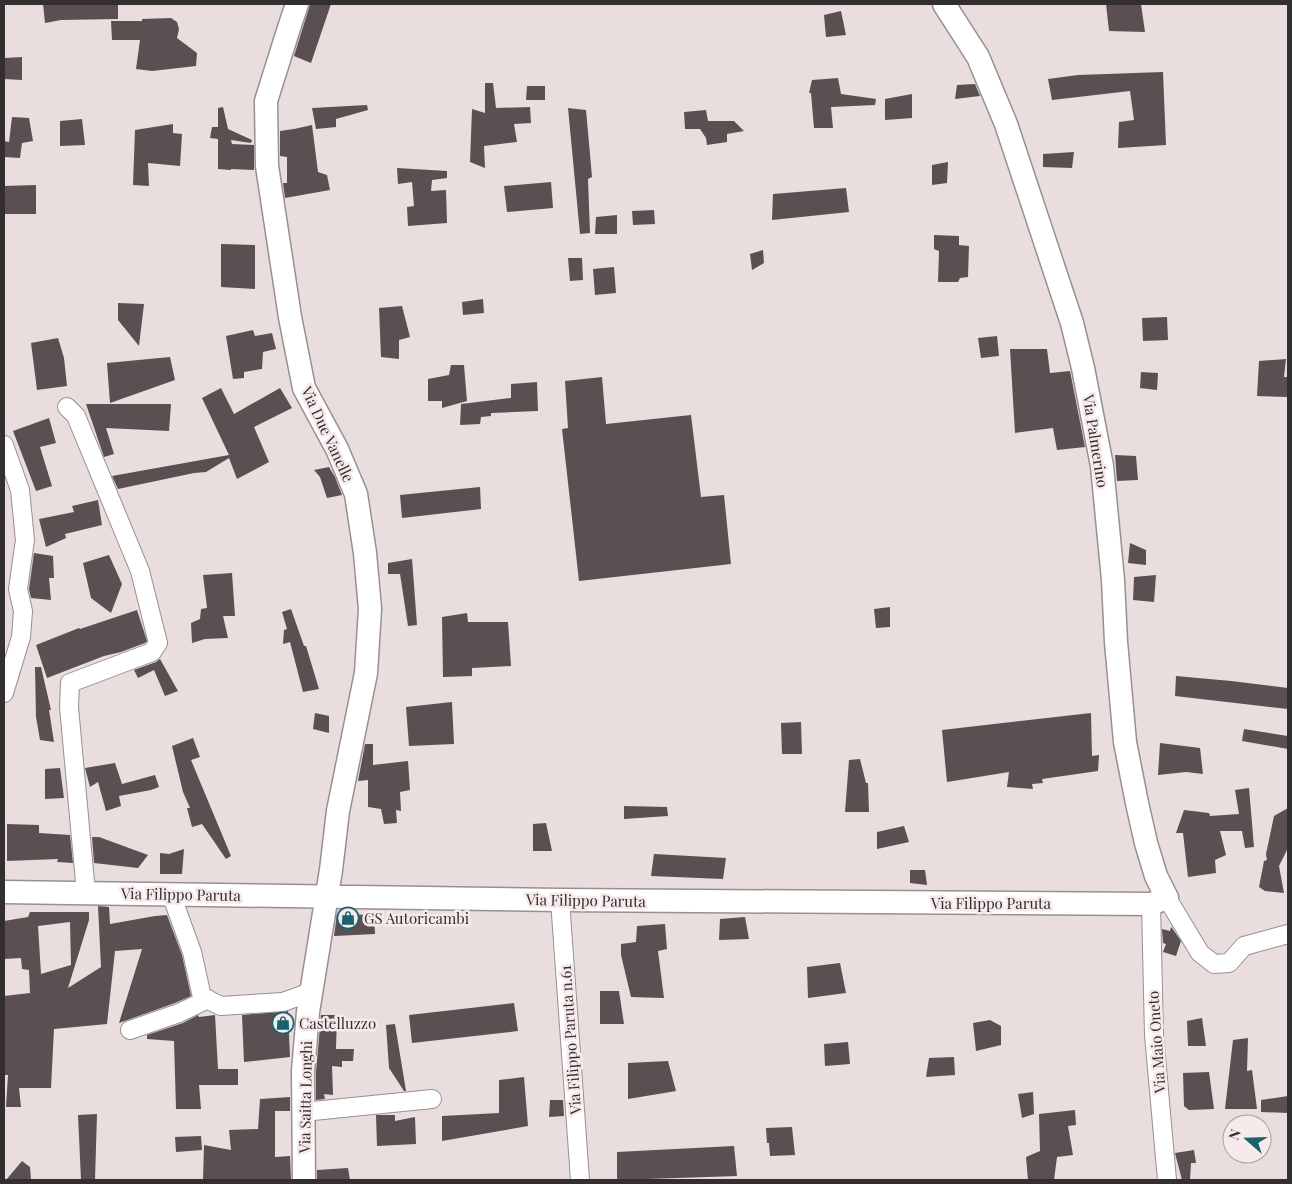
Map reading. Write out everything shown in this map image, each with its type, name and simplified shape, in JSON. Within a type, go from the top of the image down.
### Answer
[{"type":"street","name":"Via Due Vanelle","points":[[298,4],[266,101],[267,166],[290,317],[304,388],[337,449],[356,494],[365,553],[370,609],[366,673],[338,811],[326,896]]},
{"type":"street","name":"Via Palmerino","points":[[944,4],[978,57],[1006,124],[1074,332],[1091,406],[1102,466],[1125,742],[1136,803],[1156,876],[1159,901]]},
{"type":"street","points":[[67,406],[76,416],[140,571],[158,643],[152,652],[70,683],[69,707],[86,893]]},
{"type":"street","points":[[4,445],[20,490],[24,540],[18,588],[23,611],[21,637],[4,693]]},
{"type":"street","name":"Via Filippo Paruta","points":[[4,892],[560,900],[1159,901]]},
{"type":"street","points":[[170,894],[192,952],[202,997],[221,1006],[283,1002],[311,992]]},
{"type":"street","name":"Via Saitta Longhi","points":[[304,1180],[303,1071],[308,1012],[326,896]]},
{"type":"street","name":"Via Filippo Paruta n.61","points":[[560,900],[580,1180]]},
{"type":"street","points":[[1159,901],[1200,953],[1214,964],[1229,963],[1244,946],[1288,934]]},
{"type":"street","name":"Via Maio Oneto","points":[[1159,901],[1154,1035],[1167,1180]]},
{"type":"street","points":[[130,1030],[179,1013],[208,1000]]},
{"type":"street","points":[[303,1112],[432,1099]]},
{"type":"building","points":[[43,4],[118,4],[118,19],[61,20],[45,23]]},
{"type":"building","points":[[310,4],[331,4],[311,63],[294,56]]},
{"type":"building","points":[[1106,4],[1141,4],[1145,32],[1109,31]]},
{"type":"building","points":[[841,11],[846,35],[826,37],[824,15]]},
{"type":"building","points":[[171,18],[177,22],[179,29],[177,38],[197,53],[196,66],[152,71],[136,69],[140,40],[112,40],[111,21],[142,21],[142,19]]},
{"type":"building","points":[[22,57],[22,80],[4,79],[4,58]]},
{"type":"building","points":[[1163,72],[1166,145],[1118,148],[1119,122],[1134,120],[1130,91],[1052,100],[1048,79],[1078,75]]},
{"type":"building","points":[[838,78],[841,94],[876,99],[875,105],[831,107],[833,128],[814,128],[811,93],[809,93],[812,80]]},
{"type":"building","points":[[485,83],[493,83],[496,108],[530,107],[531,123],[514,124],[517,142],[484,146],[485,168],[470,162],[472,109],[485,113]]},
{"type":"building","points":[[975,84],[980,96],[955,99],[957,85]]},
{"type":"building","points":[[527,86],[545,86],[545,100],[526,100]]},
{"type":"building","points":[[912,94],[912,118],[885,120],[885,99]]},
{"type":"building","points":[[367,105],[368,110],[336,119],[336,127],[316,129],[312,108]]},
{"type":"building","points":[[223,107],[228,129],[252,140],[251,143],[231,140],[232,144],[254,145],[254,170],[218,169],[218,139],[210,138],[212,127],[218,127],[218,108]]},
{"type":"building","points":[[568,108],[586,110],[592,177],[588,179],[590,233],[580,234]]},
{"type":"building","points":[[706,110],[708,121],[734,121],[744,131],[727,134],[727,142],[707,145],[706,138],[700,129],[685,129],[684,112]]},
{"type":"building","points":[[12,117],[29,118],[33,141],[22,143],[20,158],[4,157],[4,141],[9,142]]},
{"type":"building","points":[[82,119],[85,145],[60,146],[60,121]]},
{"type":"building","points":[[173,124],[173,133],[182,134],[180,166],[148,163],[149,186],[133,185],[135,130]]},
{"type":"building","points":[[312,125],[318,172],[327,175],[330,190],[285,198],[283,183],[287,183],[287,157],[280,156],[280,131]]},
{"type":"building","points":[[1074,152],[1072,168],[1043,167],[1043,154]]},
{"type":"building","points":[[948,162],[947,183],[932,185],[932,165]]},
{"type":"building","points":[[397,168],[447,171],[447,178],[432,180],[431,191],[446,190],[447,223],[408,226],[407,207],[414,206],[412,182],[398,184]]},
{"type":"building","points":[[551,182],[553,208],[507,212],[504,186]]},
{"type":"building","points":[[36,185],[36,214],[4,214],[4,186]]},
{"type":"building","points":[[846,188],[849,212],[772,220],[773,194]]},
{"type":"building","points":[[654,210],[655,224],[633,225],[632,211]]},
{"type":"building","points":[[617,215],[617,234],[595,234],[596,217]]},
{"type":"building","points":[[934,235],[959,236],[959,245],[969,246],[968,277],[960,278],[958,282],[938,282],[939,251],[934,249]]},
{"type":"building","points":[[221,244],[255,245],[255,289],[221,287]]},
{"type":"building","points":[[763,250],[764,263],[752,270],[750,254]]},
{"type":"building","points":[[568,258],[582,258],[583,280],[570,281]]},
{"type":"building","points":[[614,267],[616,293],[595,295],[593,269]]},
{"type":"building","points":[[483,299],[484,313],[463,315],[462,302]]},
{"type":"building","points":[[118,303],[144,304],[139,346],[118,320]]},
{"type":"building","points":[[402,306],[410,337],[399,340],[399,359],[381,357],[379,308]]},
{"type":"building","points":[[1167,317],[1168,340],[1143,341],[1142,318]]},
{"type":"building","points":[[253,330],[255,336],[272,333],[276,349],[263,352],[262,369],[244,372],[244,378],[233,379],[226,336]]},
{"type":"building","points":[[997,336],[999,356],[981,358],[978,338]]},
{"type":"building","points":[[58,338],[64,358],[67,386],[37,390],[31,343]]},
{"type":"building","points":[[1010,349],[1047,349],[1050,373],[1070,371],[1085,447],[1057,450],[1053,428],[1015,433]]},
{"type":"building","points":[[170,357],[175,380],[110,403],[107,363]]},
{"type":"building","points":[[1286,359],[1284,377],[1288,377],[1288,397],[1257,396],[1259,361]]},
{"type":"building","points":[[451,365],[464,365],[467,401],[442,408],[442,401],[428,401],[428,379],[449,375]]},
{"type":"building","points":[[1141,372],[1158,373],[1157,390],[1140,388]]},
{"type":"building","points":[[602,377],[606,424],[691,415],[701,497],[724,495],[731,564],[579,581],[562,429],[568,428],[565,381]]},
{"type":"building","points":[[537,382],[538,411],[491,413],[491,416],[481,417],[480,424],[460,425],[461,404],[511,398],[511,384]]},
{"type":"building","points":[[221,388],[234,414],[280,388],[292,408],[254,427],[269,462],[237,479],[229,458],[206,472],[118,489],[112,476],[229,455],[202,398]]},
{"type":"building","points":[[86,404],[171,404],[169,431],[106,428],[114,454],[104,457]]},
{"type":"building","points":[[49,418],[56,443],[40,447],[52,486],[36,491],[13,431]]},
{"type":"building","points":[[1115,455],[1136,456],[1138,480],[1117,481]]},
{"type":"building","points":[[329,467],[342,495],[327,498],[320,477],[314,470]]},
{"type":"building","points":[[480,487],[481,509],[402,518],[400,495]]},
{"type":"building","points":[[98,500],[102,525],[65,534],[66,538],[46,547],[39,519],[74,512],[72,506]]},
{"type":"building","points":[[1130,543],[1146,550],[1146,565],[1128,563]]},
{"type":"building","points":[[34,553],[53,556],[54,578],[49,578],[51,600],[31,598],[29,589]]},
{"type":"building","points":[[109,555],[122,584],[111,613],[91,598],[83,563]]},
{"type":"building","points":[[412,559],[417,625],[408,626],[400,574],[388,574],[388,563]]},
{"type":"building","points":[[232,573],[235,616],[223,616],[228,638],[205,639],[192,643],[191,623],[200,619],[201,609],[207,608],[203,575]]},
{"type":"building","points":[[1156,575],[1154,602],[1133,600],[1134,577]]},
{"type":"building","points":[[890,607],[890,627],[876,628],[874,609]]},
{"type":"building","points":[[291,609],[304,646],[306,646],[319,689],[303,692],[290,642],[283,644],[284,630],[287,629],[282,612]]},
{"type":"building","points":[[137,610],[147,641],[145,643],[104,656],[47,678],[36,645],[79,628]]},
{"type":"building","points":[[467,613],[468,622],[508,622],[511,666],[472,668],[472,676],[443,677],[442,617]]},
{"type":"building","points":[[160,659],[178,691],[165,696],[154,670],[138,678],[134,670]]},
{"type":"building","points":[[35,667],[41,667],[51,710],[49,710],[54,742],[40,740],[36,717]]},
{"type":"building","points":[[1176,676],[1288,688],[1288,709],[1175,696]]},
{"type":"building","points":[[452,702],[454,744],[409,746],[406,707]]},
{"type":"building","points":[[315,713],[329,716],[329,733],[313,729]]},
{"type":"building","points":[[1091,713],[1092,756],[1099,755],[1098,771],[1042,779],[1043,783],[1032,784],[1033,789],[1007,787],[1009,772],[947,782],[942,730]]},
{"type":"building","points":[[801,722],[802,754],[782,754],[781,723]]},
{"type":"building","points":[[1244,729],[1288,736],[1288,749],[1242,741]]},
{"type":"building","points":[[193,738],[200,757],[191,760],[231,856],[226,859],[202,824],[192,827],[187,808],[190,808],[183,792],[172,746]]},
{"type":"building","points":[[1160,743],[1200,748],[1203,774],[1186,772],[1158,775]]},
{"type":"building","points":[[365,744],[373,744],[373,765],[408,761],[410,790],[400,792],[401,811],[396,810],[397,823],[384,824],[381,809],[368,807],[368,780],[358,781]]},
{"type":"building","points":[[860,759],[866,783],[868,783],[869,812],[845,812],[849,760]]},
{"type":"building","points":[[115,763],[122,784],[155,775],[159,787],[119,796],[121,806],[106,811],[98,782],[90,787],[85,768]]},
{"type":"building","points":[[60,768],[64,798],[45,799],[45,769]]},
{"type":"building","points":[[1249,788],[1254,847],[1245,848],[1242,831],[1220,831],[1226,855],[1215,860],[1216,873],[1188,877],[1183,833],[1176,833],[1184,810],[1209,813],[1210,816],[1239,814],[1235,790]]},
{"type":"building","points":[[624,806],[667,807],[668,816],[624,819]]},
{"type":"building","points":[[1288,808],[1288,848],[1279,866],[1284,893],[1265,891],[1259,887],[1264,861],[1267,860],[1266,854],[1274,816]]},
{"type":"building","points":[[546,823],[552,851],[533,851],[533,824]]},
{"type":"building","points":[[7,824],[39,825],[39,833],[70,835],[73,863],[57,862],[58,859],[7,861]]},
{"type":"building","points":[[904,826],[909,842],[877,849],[877,832]]},
{"type":"building","points":[[92,837],[99,837],[148,855],[138,868],[94,863]]},
{"type":"building","points":[[184,849],[182,874],[160,874],[160,853],[169,854]]},
{"type":"building","points":[[654,854],[726,858],[723,879],[651,876]]},
{"type":"building","points":[[910,870],[925,870],[927,885],[910,883]]},
{"type":"building","points":[[98,906],[109,907],[110,924],[167,915],[182,955],[191,996],[119,1023],[142,949],[115,951],[107,1024],[54,1029],[51,1088],[19,1088],[21,1107],[6,1107],[8,1075],[4,1075],[4,996],[30,993],[29,970],[22,969],[21,958],[4,959],[4,921],[28,917],[30,912],[89,912],[89,920],[68,988],[101,967]],"holes":[[[70,922],[71,965],[41,974],[38,926]]]},
{"type":"building","points":[[337,914],[374,915],[375,934],[334,936]]},
{"type":"building","points":[[745,917],[749,939],[719,940],[720,919]]},
{"type":"building","points":[[665,924],[667,949],[658,951],[664,998],[631,997],[621,955],[621,944],[636,942],[637,926]]},
{"type":"building","points":[[1171,927],[1181,941],[1176,956],[1163,952],[1166,944],[1163,943],[1162,929],[1170,931]]},
{"type":"building","points":[[840,963],[846,993],[808,998],[807,967]]},
{"type":"building","points":[[600,991],[619,991],[624,1024],[600,1024]]},
{"type":"building","points":[[514,1003],[518,1031],[412,1043],[409,1015]]},
{"type":"building","points":[[288,1011],[290,1057],[244,1062],[242,1015]]},
{"type":"building","points":[[198,1015],[199,1017],[215,1015],[218,1069],[238,1069],[238,1085],[199,1085],[201,1109],[176,1109],[174,1041],[147,1039],[147,1035],[183,1023]]},
{"type":"building","points":[[321,1015],[337,1015],[336,1049],[354,1049],[353,1061],[342,1061],[342,1067],[332,1066],[333,1095],[324,1094],[325,1099],[316,1100],[316,1072]]},
{"type":"building","points":[[1202,1018],[1206,1046],[1188,1046],[1187,1021]]},
{"type":"building","points":[[990,1020],[1001,1026],[1001,1045],[976,1051],[973,1023]]},
{"type":"building","points":[[395,1024],[406,1091],[404,1091],[389,1068],[386,1025]]},
{"type":"building","points":[[1248,1038],[1247,1071],[1252,1070],[1257,1109],[1225,1109],[1233,1040]]},
{"type":"building","points":[[848,1042],[850,1064],[825,1066],[824,1044]]},
{"type":"building","points":[[954,1057],[955,1075],[926,1077],[929,1058]]},
{"type":"building","points":[[668,1061],[676,1091],[628,1099],[628,1063]]},
{"type":"building","points":[[1209,1072],[1214,1109],[1189,1110],[1184,1106],[1183,1073]]},
{"type":"building","points":[[524,1077],[528,1126],[442,1141],[442,1116],[499,1113],[499,1080]]},
{"type":"building","points":[[1033,1092],[1034,1114],[1022,1118],[1018,1094]]},
{"type":"building","points":[[1288,1096],[1288,1113],[1261,1112],[1261,1100]]},
{"type":"building","points":[[290,1097],[290,1111],[275,1111],[275,1157],[290,1156],[291,1180],[203,1180],[204,1145],[231,1150],[229,1130],[258,1129],[260,1099]]},
{"type":"building","points":[[550,1100],[563,1100],[564,1116],[549,1117]]},
{"type":"building","points":[[1075,1110],[1076,1125],[1068,1126],[1073,1155],[1057,1157],[1054,1180],[1028,1180],[1026,1157],[1040,1151],[1039,1114]]},
{"type":"building","points":[[97,1114],[95,1180],[81,1180],[78,1115]]},
{"type":"building","points":[[376,1115],[395,1115],[395,1121],[415,1117],[416,1144],[377,1146]]},
{"type":"building","points":[[792,1127],[795,1155],[770,1156],[766,1128]]},
{"type":"building","points":[[201,1136],[202,1150],[176,1152],[175,1137]]},
{"type":"building","points":[[734,1146],[737,1176],[617,1180],[617,1152]]},
{"type":"building","points":[[1194,1150],[1196,1163],[1191,1163],[1190,1180],[1182,1180],[1175,1153]]},
{"type":"building","points":[[22,1161],[30,1167],[31,1180],[6,1180]]},
{"type":"building","points":[[348,1168],[350,1180],[317,1180],[317,1170]]},
{"type":"place","name":"GS Autoricambi","points":[[348,918]]},
{"type":"place","name":"Castelluzzo","points":[[283,1023]]}]
